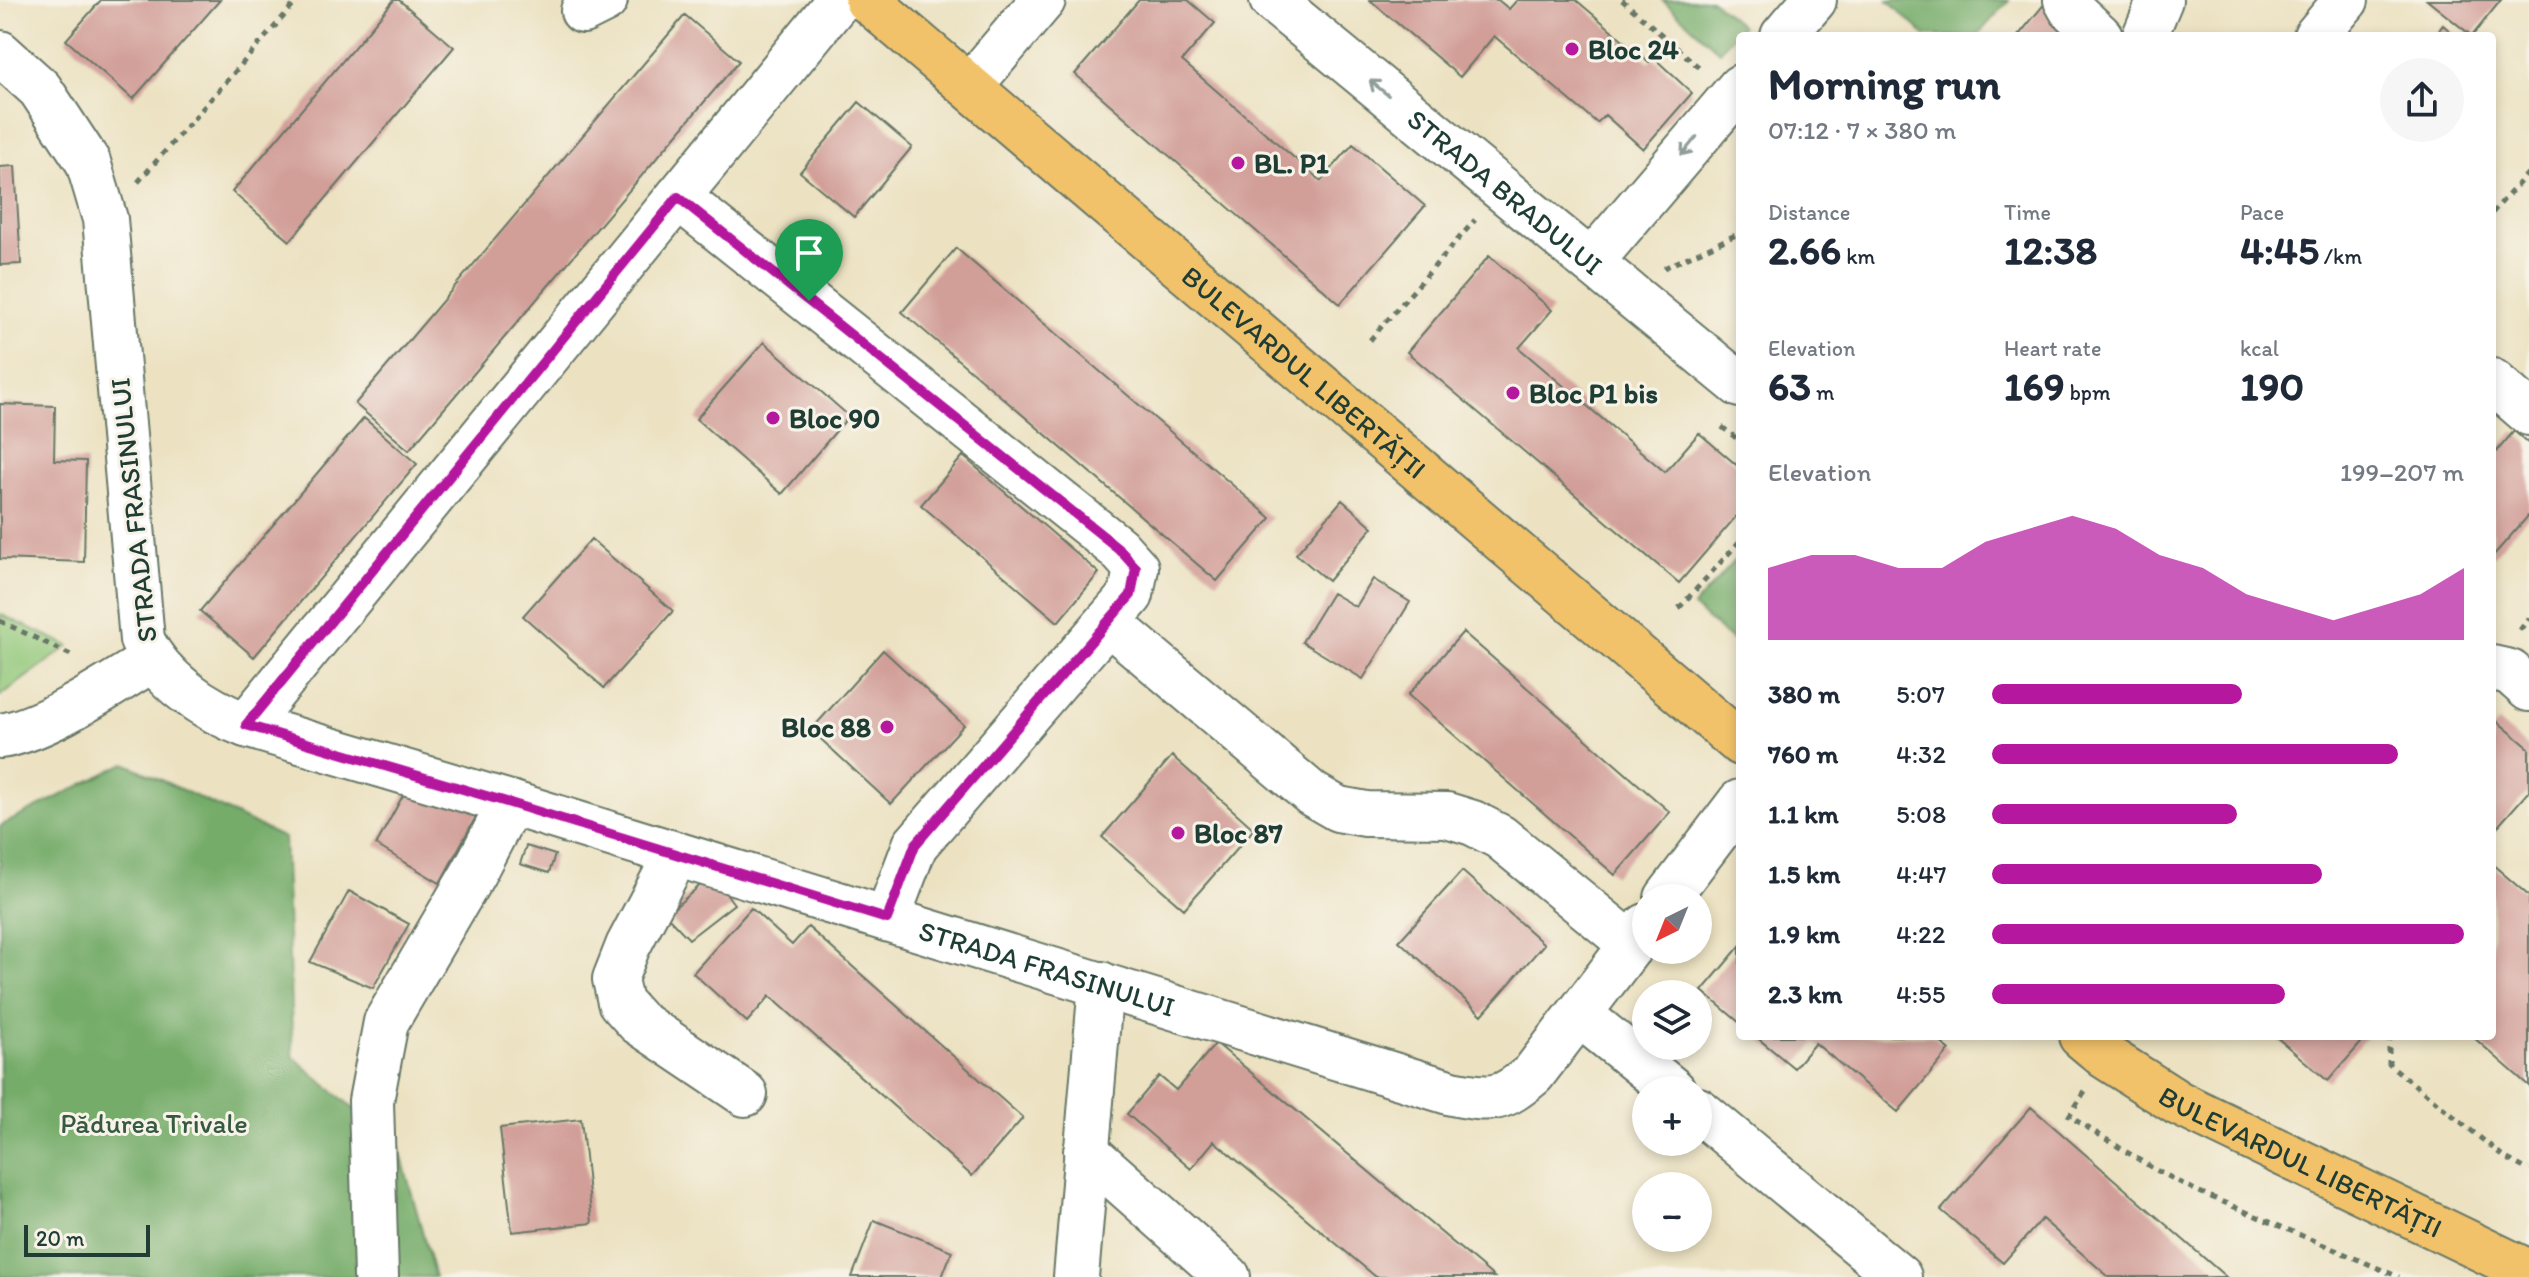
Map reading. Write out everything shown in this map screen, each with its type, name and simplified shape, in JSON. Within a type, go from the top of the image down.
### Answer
[{"type":"main road","name":"BULEVARDUL LIBERTĂȚII","points":[[867,0],[1736,740]]},
{"type":"main road","name":"BULEVARDUL LIBERTĂȚII","points":[[2094,1047],[2178,1103],[2529,1272]]},
{"type":"street","points":[[246,725],[839,0]]},
{"type":"street","points":[[970,86],[1043,0]]},
{"type":"street","name":"STRADA BRADULUI","points":[[1272,0],[1736,382]]},
{"type":"street","points":[[1786,32],[1814,0]]},
{"type":"street","points":[[2066,0],[2071,9],[2096,32]]},
{"type":"street","points":[[2147,32],[2160,0]]},
{"type":"street","points":[[2319,32],[2346,0]]},
{"type":"street","name":"STRADA FRASINULUI","points":[[0,53],[40,89],[88,162],[105,219],[142,640],[136,670],[181,688],[224,717],[246,725],[510,803],[1452,1093],[1485,1100],[1511,1093],[1533,1074],[1632,945]]},
{"type":"street","points":[[1605,275],[1736,91]]},
{"type":"street","points":[[678,197],[1118,548],[1136,568],[1131,595],[915,845],[887,919]]},
{"type":"street","points":[[2496,384],[2529,413]]},
{"type":"street","name":"STRADA FRASINULUI","points":[[1108,622],[1312,794],[1338,809],[1366,814],[1447,815],[1473,823],[1500,837],[1632,931]]},
{"type":"street","points":[[2496,669],[2510,672],[2529,689]]},
{"type":"street","points":[[0,769],[17,730],[136,670]]},
{"type":"street","points":[[376,1277],[371,1101],[386,1022],[474,872],[510,803]]},
{"type":"street","points":[[1678,884],[1736,807]]},
{"type":"street","points":[[676,855],[628,946],[615,979],[620,1002],[638,1022],[745,1094]]},
{"type":"street","points":[[1076,1277],[1101,984]]},
{"type":"street","points":[[1579,1014],[1656,1076]]},
{"type":"street","points":[[1712,1122],[1899,1277]]},
{"type":"street","points":[[1086,1151],[1228,1277]]},
{"type":"path","points":[[105,219],[298,0]]},
{"type":"path","points":[[1622,0],[1736,91]]},
{"type":"path","points":[[2496,209],[2529,172]]},
{"type":"path","points":[[1370,340],[1503,189]]},
{"type":"path","points":[[1605,275],[1736,234]]},
{"type":"path","points":[[1679,608],[1736,545]]},
{"type":"path","points":[[0,621],[136,670]]},
{"type":"path","points":[[2389,1040],[2389,1064],[2504,1157],[2529,1168]]},
{"type":"path","points":[[2094,1047],[2069,1116],[2154,1169],[2197,1191],[2399,1277]]},
{"type":"green space","points":[[1662,0],[1712,0],[1742,26],[1719,51]]},
{"type":"green space","points":[[2009,0],[1981,32],[1922,32],[1888,1]]},
{"type":"green space","points":[[1736,559],[1736,638],[1733,641],[1693,607]]},
{"type":"green space","points":[[0,614],[69,646],[0,696]]},
{"type":"green space","name":"Pădurea Trivale","points":[[125,763],[284,838],[293,1057],[399,1147],[435,1277],[0,1277],[0,826]]},
{"type":"building","points":[[101,0],[220,0],[133,99],[66,40]]},
{"type":"building","points":[[394,0],[399,0],[454,47],[290,241],[232,192]]},
{"type":"building","name":"BL. P1","points":[[1139,0],[1188,0],[1215,23],[1182,61],[1321,181],[1353,144],[1425,206],[1340,304],[1075,74]]},
{"type":"building","name":"Bloc 24","points":[[1370,0],[1498,0],[1509,9],[1517,0],[1576,0],[1649,62],[1653,57],[1692,93],[1643,149],[1605,115],[1597,123],[1494,36],[1460,77]]},
{"type":"building","points":[[2427,0],[2501,0],[2475,32],[2467,32]]},
{"type":"building","points":[[2046,2],[2080,32],[2021,32]]},
{"type":"building","points":[[685,15],[739,61],[409,450],[355,404]]},
{"type":"building","points":[[2443,25],[2451,32],[2437,32]]},
{"type":"building","points":[[859,102],[912,147],[854,217],[800,172]]},
{"type":"building","points":[[15,166],[21,264],[0,265],[0,167]]},
{"type":"building","points":[[956,248],[1271,518],[1217,581],[902,312]]},
{"type":"building","name":"Bloc P1 bis","points":[[1489,256],[1552,310],[1519,348],[1665,472],[1699,433],[1736,465],[1736,517],[1679,583],[1407,352]]},
{"type":"building","name":"Bloc 90","points":[[764,342],[849,416],[782,494],[696,419]]},
{"type":"building","points":[[0,404],[55,406],[54,460],[86,461],[84,562],[0,559]]},
{"type":"building","points":[[364,418],[417,464],[254,657],[200,611]]},
{"type":"building","points":[[2514,431],[2529,444],[2529,515],[2496,552],[2496,452]]},
{"type":"building","points":[[963,456],[1099,573],[1058,622],[921,505]]},
{"type":"building","points":[[1342,500],[1373,527],[1328,581],[1296,554]]},
{"type":"building","points":[[591,539],[673,611],[604,688],[523,616]]},
{"type":"building","points":[[1373,579],[1410,602],[1363,679],[1302,642],[1332,593],[1356,607]]},
{"type":"building","points":[[1463,632],[1670,812],[1615,875],[1408,695]]},
{"type":"building","name":"Bloc 88","points":[[883,650],[964,725],[891,804],[811,730]]},
{"type":"building","points":[[2498,722],[2529,748],[2529,791],[2496,828]]},
{"type":"building","name":"Bloc 87","points":[[1172,756],[1254,829],[1184,909],[1102,837]]},
{"type":"building","points":[[407,788],[480,809],[440,883],[376,845]]},
{"type":"building","points":[[526,846],[555,855],[549,873],[520,864]]},
{"type":"building","points":[[2496,867],[2529,896],[2529,1086],[2477,1040],[2496,1040]]},
{"type":"building","points":[[1462,871],[1544,944],[1482,1015],[1399,941]]},
{"type":"building","points":[[712,875],[734,904],[689,939],[666,915]]},
{"type":"building","points":[[349,891],[409,924],[373,988],[310,962]]},
{"type":"building","points":[[751,908],[792,945],[808,927],[1023,1118],[972,1176],[770,996],[747,1022],[693,973]]},
{"type":"building","points":[[1736,951],[1736,1020],[1712,999],[1711,980]]},
{"type":"building","points":[[1760,1040],[1938,1040],[1950,1050],[1898,1112],[1815,1043],[1794,1068]]},
{"type":"building","points":[[2280,1040],[2364,1040],[2328,1081]]},
{"type":"building","points":[[1216,1043],[1494,1277],[1376,1277],[1214,1141],[1191,1169],[1127,1114],[1159,1076],[1176,1090]]},
{"type":"building","points":[[2031,1107],[2226,1277],[2109,1277],[2042,1219],[2003,1263],[1941,1210]]},
{"type":"building","points":[[581,1119],[592,1223],[512,1232],[500,1128]]},
{"type":"building","points":[[874,1220],[952,1251],[942,1277],[852,1277]]},
{"type":"place","name":"Bloc 24","points":[[1572,49]]},
{"type":"place","name":"BL. P1","points":[[1238,163]]},
{"type":"place","name":"Bloc P1 bis","points":[[1513,393]]},
{"type":"place","name":"Bloc 90","points":[[773,418]]},
{"type":"place","name":"Bloc 88","points":[[887,727]]},
{"type":"place","name":"Bloc 87","points":[[1178,833]]},
{"type":"route","points":[[678,197],[809,301],[1118,548],[1136,568],[1131,595],[915,845],[887,919],[246,725],[678,197]]}]
